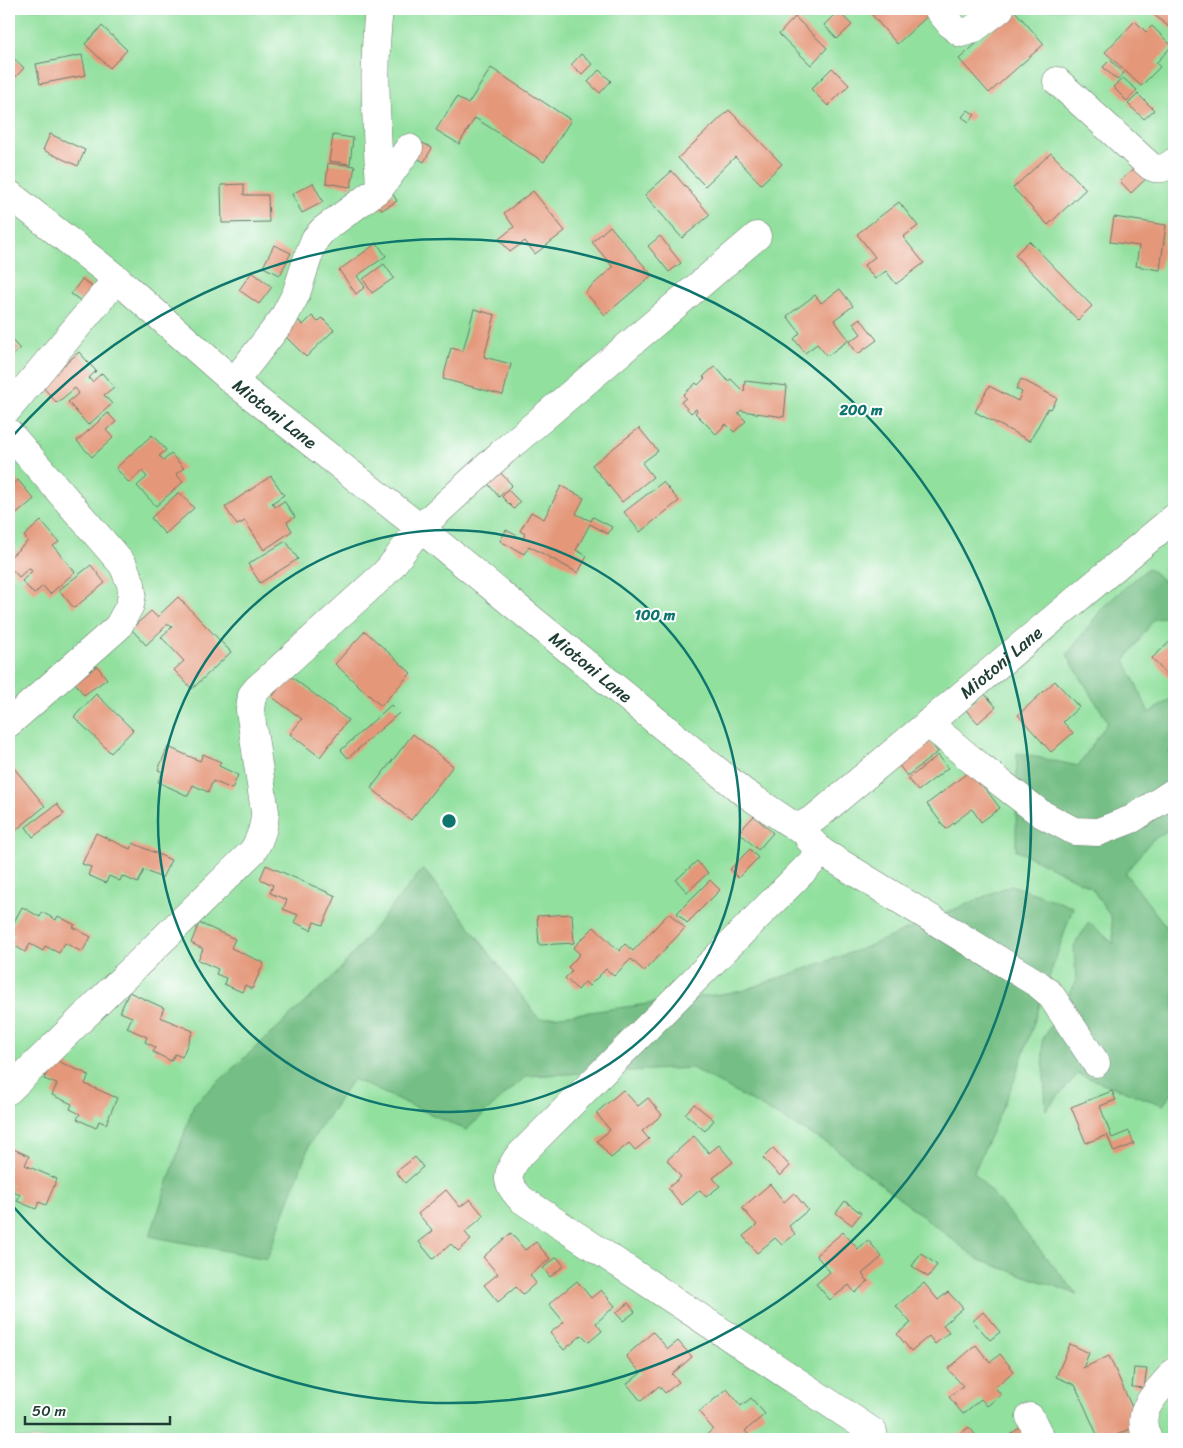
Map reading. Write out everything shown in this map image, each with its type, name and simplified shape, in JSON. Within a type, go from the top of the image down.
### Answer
[{"type":"street","points":[[379,9],[374,93],[380,188]]},
{"type":"street","points":[[938,9],[952,26],[961,33],[972,30],[1000,9]]},
{"type":"street","points":[[1057,81],[1150,166],[1155,169],[1162,169],[1174,162]]},
{"type":"street","points":[[234,382],[283,319],[296,294],[315,239],[323,230],[380,188],[409,148]]},
{"type":"street","name":"Miotoni Lane","points":[[13,204],[117,279],[234,382],[420,528],[742,791],[797,828],[815,818],[1174,518]]},
{"type":"street","points":[[9,1090],[253,850],[265,825],[265,812],[250,710],[252,695],[257,688],[385,573],[420,528],[504,451],[756,236]]},
{"type":"street","points":[[9,408],[117,279]]},
{"type":"street","points":[[9,433],[123,565],[131,584],[132,593],[130,605],[118,626],[9,723]]},
{"type":"street","points":[[928,723],[978,766],[1040,813],[1074,831],[1098,832],[1132,819],[1174,792]]},
{"type":"street","points":[[797,828],[822,852],[1038,984],[1050,994],[1096,1064]]},
{"type":"street","points":[[822,852],[516,1158],[508,1178],[511,1188],[521,1199],[873,1432]]},
{"type":"street","points":[[1148,1439],[1144,1432],[1142,1420],[1144,1411],[1174,1372]]},
{"type":"green space","points":[[9,9],[1174,9],[1174,1439],[9,1439]]},
{"type":"green space","points":[[1148,568],[1174,589],[1174,615],[1154,619],[1125,660],[1149,713],[1174,697],[1174,748],[1169,751],[1174,761],[1174,826],[1151,841],[1125,873],[1167,928],[1174,966],[1174,1091],[1163,1105],[1078,1074],[1046,1110],[1042,1041],[1076,982],[1074,946],[1089,922],[1114,944],[1111,917],[1091,887],[1016,850],[1017,753],[1078,766],[1108,722],[1067,655],[1104,606]]},
{"type":"green space","points":[[423,869],[460,914],[539,1019],[742,991],[867,947],[1011,885],[1073,907],[1014,1081],[974,1172],[1077,1294],[979,1260],[832,1146],[692,1068],[526,1076],[466,1130],[353,1079],[310,1143],[267,1259],[150,1236],[194,1104],[337,973]]},
{"type":"building","points":[[879,9],[927,9],[931,13],[897,44],[872,15]]},
{"type":"building","points":[[1147,9],[1174,9],[1174,31]]},
{"type":"building","points":[[1014,10],[1044,44],[989,93],[959,59]]},
{"type":"building","points":[[838,11],[852,25],[837,39],[824,25]]},
{"type":"building","points":[[795,17],[827,48],[811,65],[779,34]]},
{"type":"building","points":[[1135,21],[1146,32],[1152,26],[1172,46],[1156,63],[1160,67],[1141,86],[1105,52]]},
{"type":"building","points":[[102,26],[127,50],[110,68],[85,44]]},
{"type":"building","points":[[9,54],[24,68],[9,84]]},
{"type":"building","points":[[581,54],[592,64],[582,74],[571,65]]},
{"type":"building","points":[[82,55],[86,75],[40,84],[36,64]]},
{"type":"building","points":[[1110,60],[1124,73],[1117,80],[1103,67]]},
{"type":"building","points":[[491,68],[571,120],[544,162],[475,118],[459,144],[436,130],[457,97],[468,104]]},
{"type":"building","points":[[832,68],[849,85],[828,106],[811,89]]},
{"type":"building","points":[[599,70],[611,81],[600,93],[588,82]]},
{"type":"building","points":[[1123,78],[1137,90],[1127,101],[1113,87]]},
{"type":"building","points":[[1138,94],[1154,110],[1144,119],[1128,104]]},
{"type":"building","points":[[729,110],[782,164],[761,184],[735,157],[705,186],[678,158]]},
{"type":"building","points":[[968,110],[975,115],[969,122],[962,117]]},
{"type":"building","points":[[50,134],[85,150],[78,166],[43,150]]},
{"type":"building","points":[[333,135],[353,138],[350,164],[329,161]]},
{"type":"building","points":[[417,140],[432,148],[424,162],[410,154]]},
{"type":"building","points":[[1051,153],[1086,189],[1048,225],[1013,188]]},
{"type":"building","points":[[1142,162],[1152,173],[1131,193],[1120,181]]},
{"type":"building","points":[[328,163],[355,166],[351,187],[326,183]]},
{"type":"building","points":[[672,171],[710,215],[682,238],[645,195]]},
{"type":"building","points":[[313,183],[323,202],[302,213],[292,194]]},
{"type":"building","points":[[244,184],[244,195],[268,195],[269,222],[222,223],[221,185]]},
{"type":"building","points":[[389,188],[397,201],[382,210],[374,197]]},
{"type":"building","points":[[533,191],[565,231],[535,254],[525,241],[510,252],[499,239],[514,227],[504,213]]},
{"type":"building","points":[[899,202],[918,226],[903,237],[924,263],[896,284],[886,271],[875,279],[864,265],[875,257],[857,234]]},
{"type":"building","points":[[1114,217],[1166,225],[1160,270],[1136,266],[1139,246],[1110,242]]},
{"type":"building","points":[[610,226],[652,275],[605,315],[585,292],[613,267],[592,242]]},
{"type":"building","points":[[660,236],[681,263],[669,272],[648,246]]},
{"type":"building","points":[[1029,241],[1092,306],[1078,320],[1015,255]]},
{"type":"building","points":[[377,243],[386,256],[357,276],[365,287],[356,294],[339,270]]},
{"type":"building","points":[[274,245],[291,253],[280,275],[263,267]]},
{"type":"building","points":[[384,264],[394,278],[372,293],[363,279]]},
{"type":"building","points":[[252,272],[272,287],[259,304],[239,290]]},
{"type":"building","points":[[82,279],[95,289],[84,303],[71,294]]},
{"type":"building","points":[[840,289],[853,306],[834,320],[849,340],[827,356],[817,344],[805,353],[794,339],[800,333],[787,316],[815,295],[821,303]]},
{"type":"building","points":[[474,309],[495,315],[484,357],[511,364],[503,395],[443,379],[451,348],[463,351]]},
{"type":"building","points":[[312,316],[318,322],[322,318],[334,330],[306,357],[283,334],[298,320],[303,325]]},
{"type":"building","points":[[860,318],[877,340],[858,354],[849,342],[861,334],[853,323]]},
{"type":"building","points":[[9,337],[20,349],[9,359]]},
{"type":"building","points":[[79,352],[96,371],[89,378],[92,382],[102,373],[114,387],[104,395],[112,404],[88,425],[68,402],[79,393],[75,388],[57,403],[41,385]]},
{"type":"building","points":[[715,366],[728,381],[731,379],[744,392],[745,381],[787,386],[784,417],[742,410],[738,413],[746,421],[734,432],[726,424],[716,434],[695,413],[696,409],[691,413],[681,402],[686,398],[683,395],[696,383],[698,385],[705,378],[703,377]]},
{"type":"building","points":[[1021,379],[1057,398],[1051,409],[1048,408],[1030,441],[975,412],[989,386],[1018,401],[1022,392],[1016,389]]},
{"type":"building","points":[[108,413],[116,422],[106,430],[113,438],[92,457],[77,441]]},
{"type":"building","points":[[639,428],[658,451],[642,463],[653,477],[622,502],[592,465]]},
{"type":"building","points":[[152,435],[166,450],[159,456],[164,460],[171,454],[184,468],[176,474],[183,482],[156,506],[137,486],[147,477],[142,471],[129,483],[116,468]]},
{"type":"building","points":[[497,469],[512,485],[499,497],[485,480]]},
{"type":"building","points":[[271,476],[284,495],[272,503],[275,507],[284,501],[295,517],[287,522],[292,531],[264,550],[245,521],[237,525],[225,507]]},
{"type":"building","points":[[18,480],[34,499],[13,517],[9,512],[9,487]]},
{"type":"building","points":[[663,482],[679,501],[640,532],[624,512]]},
{"type":"building","points":[[561,486],[584,498],[576,514],[591,521],[593,517],[612,527],[608,534],[590,524],[576,550],[587,556],[578,573],[529,546],[524,554],[500,541],[506,530],[523,539],[525,534],[520,531],[531,512],[544,519]]},
{"type":"building","points":[[508,490],[520,502],[514,509],[502,497]]},
{"type":"building","points":[[179,492],[194,508],[165,534],[151,518]]},
{"type":"building","points":[[41,521],[59,542],[53,546],[75,572],[50,594],[43,586],[34,594],[22,581],[32,571],[29,568],[19,577],[9,566],[9,558],[28,541],[24,536]]},
{"type":"building","points":[[286,541],[298,559],[260,583],[248,564]]},
{"type":"building","points":[[91,565],[105,583],[74,608],[59,590]]},
{"type":"building","points":[[178,597],[231,652],[192,689],[174,670],[184,661],[161,637],[172,627],[168,624],[146,645],[131,629],[151,611],[157,617]]},
{"type":"building","points":[[365,631],[411,673],[381,706],[335,664]]},
{"type":"building","points":[[1174,638],[1174,684],[1152,658]]},
{"type":"building","points":[[97,666],[107,679],[84,695],[75,683]]},
{"type":"building","points":[[289,675],[348,720],[320,757],[290,734],[302,719],[272,697]]},
{"type":"building","points":[[1055,681],[1079,707],[1063,722],[1073,733],[1051,752],[1018,715]]},
{"type":"building","points":[[983,692],[996,707],[978,723],[965,709]]},
{"type":"building","points":[[96,694],[133,730],[111,753],[74,717]]},
{"type":"building","points":[[391,705],[399,713],[348,758],[341,750]]},
{"type":"building","points":[[413,734],[453,766],[411,820],[371,788]]},
{"type":"building","points":[[926,737],[938,752],[907,776],[895,760]]},
{"type":"building","points":[[168,747],[200,761],[203,754],[221,762],[219,766],[238,775],[232,789],[213,781],[208,792],[193,785],[188,796],[158,782],[163,772],[158,770]]},
{"type":"building","points":[[938,755],[948,768],[918,791],[908,779]]},
{"type":"building","points":[[9,762],[45,806],[9,836]]},
{"type":"building","points":[[971,770],[1000,808],[981,822],[972,809],[946,829],[927,804]]},
{"type":"building","points":[[57,804],[64,814],[33,837],[26,827]]},
{"type":"building","points":[[754,816],[773,833],[758,850],[739,832]]},
{"type":"building","points":[[96,833],[130,849],[133,843],[171,860],[162,878],[144,870],[138,883],[122,876],[120,881],[109,876],[106,883],[88,875],[91,867],[82,864]]},
{"type":"building","points":[[750,849],[758,858],[738,878],[730,869]]},
{"type":"building","points":[[697,861],[708,873],[687,892],[676,880]]},
{"type":"building","points":[[266,865],[336,896],[323,925],[314,922],[311,930],[294,922],[298,915],[283,909],[287,900],[270,893],[273,885],[260,879]]},
{"type":"building","points":[[710,880],[720,890],[687,923],[677,913]]},
{"type":"building","points":[[22,907],[40,917],[42,912],[56,920],[58,916],[75,925],[73,927],[91,937],[82,952],[65,943],[59,953],[45,946],[43,951],[30,944],[25,952],[10,943],[15,935],[9,931]]},
{"type":"building","points":[[669,913],[685,928],[644,971],[631,959],[614,976],[606,969],[589,986],[585,982],[578,990],[565,978],[572,971],[568,967],[580,954],[573,948],[594,927],[619,951],[625,944],[633,951]]},
{"type":"building","points":[[572,914],[574,943],[539,945],[537,916]]},
{"type":"building","points":[[199,923],[235,939],[231,948],[264,963],[252,989],[245,985],[242,992],[224,984],[226,978],[216,974],[218,969],[198,960],[203,949],[191,943]]},
{"type":"building","points":[[129,992],[164,1008],[160,1017],[193,1031],[182,1057],[175,1054],[171,1061],[153,1052],[155,1047],[145,1042],[147,1037],[127,1028],[132,1017],[120,1012]]},
{"type":"building","points":[[53,1059],[89,1075],[85,1084],[117,1098],[106,1124],[99,1121],[96,1128],[77,1119],[80,1114],[70,1109],[72,1104],[52,1095],[57,1084],[44,1079]]},
{"type":"building","points":[[623,1090],[638,1106],[648,1098],[662,1115],[642,1131],[649,1139],[635,1150],[629,1143],[611,1158],[597,1141],[610,1130],[596,1113]]},
{"type":"building","points":[[1112,1091],[1116,1100],[1100,1106],[1112,1138],[1129,1131],[1134,1144],[1114,1152],[1107,1135],[1086,1143],[1071,1107]]},
{"type":"building","points":[[694,1104],[714,1120],[705,1131],[685,1114]]},
{"type":"building","points":[[694,1136],[709,1153],[719,1145],[733,1162],[713,1178],[720,1186],[706,1197],[700,1190],[682,1205],[668,1188],[681,1177],[667,1160]]},
{"type":"building","points":[[9,1147],[29,1156],[25,1165],[57,1179],[46,1205],[39,1202],[36,1209],[17,1201],[20,1195],[10,1190],[12,1185],[9,1184]]},
{"type":"building","points":[[773,1148],[790,1166],[780,1176],[763,1158]]},
{"type":"building","points":[[415,1157],[423,1167],[405,1183],[396,1172]]},
{"type":"building","points":[[770,1184],[784,1202],[794,1193],[808,1210],[789,1226],[795,1234],[782,1245],[775,1238],[757,1253],[743,1236],[757,1225],[742,1208]]},
{"type":"building","points":[[446,1190],[460,1207],[470,1199],[484,1216],[465,1232],[471,1240],[458,1251],[451,1244],[433,1259],[419,1242],[433,1231],[418,1214]]},
{"type":"building","points":[[845,1201],[861,1213],[852,1225],[836,1213]]},
{"type":"building","points":[[843,1232],[858,1249],[868,1240],[882,1257],[862,1274],[868,1281],[855,1293],[849,1285],[830,1300],[816,1284],[830,1272],[816,1255]]},
{"type":"building","points":[[511,1233],[525,1250],[536,1242],[550,1259],[530,1275],[536,1283],[523,1294],[516,1287],[498,1302],[484,1285],[498,1274],[483,1257]]},
{"type":"building","points":[[921,1253],[937,1265],[928,1277],[912,1266]]},
{"type":"building","points":[[557,1257],[564,1266],[550,1277],[543,1268]]},
{"type":"building","points":[[577,1281],[591,1298],[601,1290],[615,1306],[596,1323],[602,1331],[589,1342],[582,1335],[564,1350],[550,1333],[564,1322],[549,1304]]},
{"type":"building","points":[[924,1283],[938,1300],[948,1292],[963,1308],[943,1325],[949,1332],[935,1344],[929,1336],[911,1351],[897,1334],[911,1323],[896,1306]]},
{"type":"building","points":[[628,1303],[635,1312],[623,1321],[616,1313]]},
{"type":"building","points":[[983,1312],[1000,1332],[990,1340],[973,1321]]},
{"type":"building","points":[[653,1332],[668,1349],[678,1341],[692,1357],[672,1374],[679,1382],[665,1393],[659,1386],[641,1401],[627,1384],[641,1373],[626,1356]]},
{"type":"building","points":[[1070,1344],[1089,1353],[1083,1368],[1109,1356],[1140,1425],[1107,1439],[1099,1439],[1075,1385],[1056,1377]]},
{"type":"building","points":[[976,1345],[990,1363],[1000,1354],[1014,1371],[995,1387],[1001,1395],[987,1406],[981,1399],[963,1414],[949,1397],[963,1386],[948,1369]]},
{"type":"building","points":[[1134,1368],[1147,1369],[1144,1388],[1132,1387]]},
{"type":"building","points":[[727,1389],[741,1406],[751,1398],[765,1414],[745,1431],[751,1439],[702,1439],[713,1429],[699,1412]]},
{"type":"building","points":[[1026,1423],[1037,1439],[1004,1439]]},
{"type":"building","points":[[969,1427],[979,1439],[954,1439]]}]
